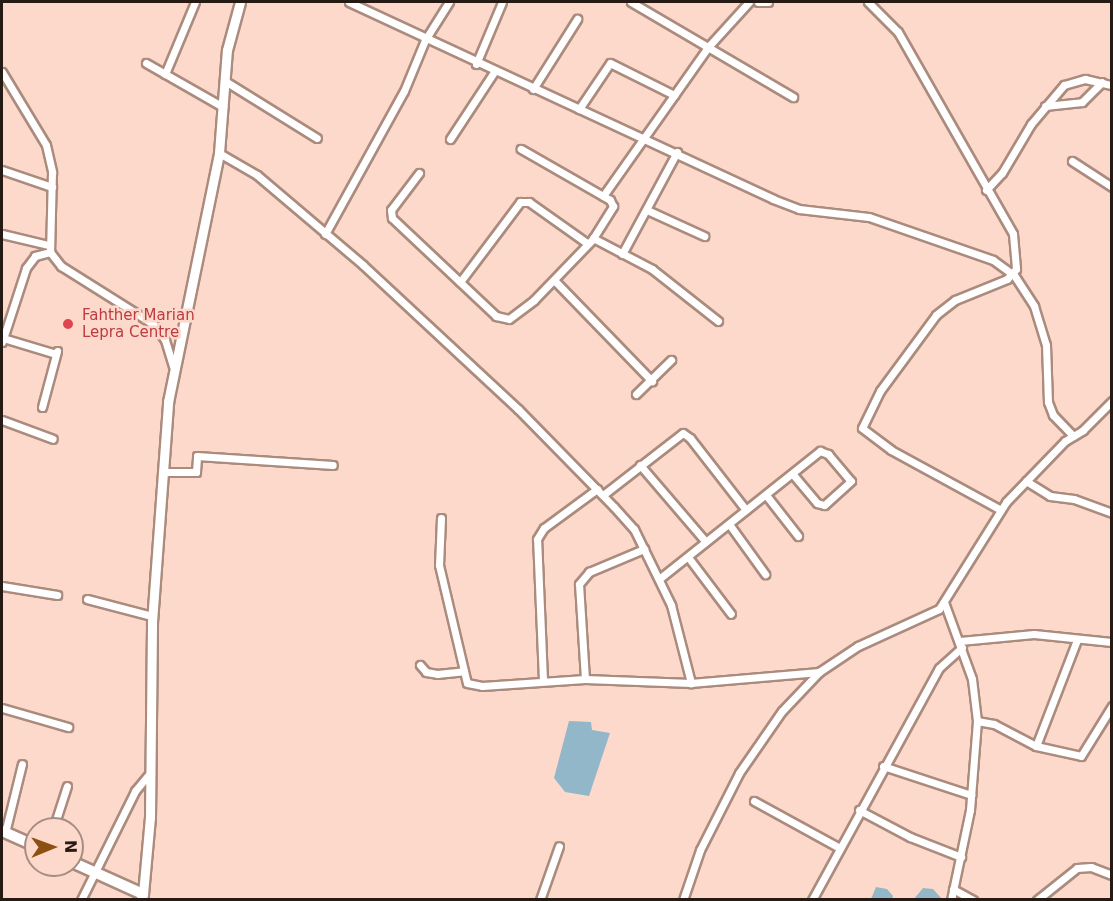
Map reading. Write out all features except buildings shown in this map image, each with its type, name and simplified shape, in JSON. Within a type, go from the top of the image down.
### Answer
[{"type":"main road","points":[[3,832],[24,841]]},
{"type":"main road","points":[[84,868],[142,897]]},
{"type":"street","points":[[165,74],[195,2]]},
{"type":"street","points":[[142,897],[151,772],[152,616],[173,367],[219,153],[227,50],[240,2]]},
{"type":"street","points":[[349,2],[494,72],[677,152],[799,209],[882,221],[993,260],[1014,275],[1043,328],[1048,402],[1053,415],[1073,436]]},
{"type":"street","points":[[325,234],[404,91],[425,40],[449,2]]},
{"type":"street","points":[[476,63],[502,2]]},
{"type":"street","points":[[631,2],[794,97]]},
{"type":"street","points":[[603,196],[647,139],[674,95],[708,47],[749,2]]},
{"type":"street","points":[[758,2],[768,2]]},
{"type":"street","points":[[868,2],[898,32],[986,189],[1014,234],[1014,275]]},
{"type":"street","points":[[533,89],[577,19]]},
{"type":"street","points":[[146,63],[223,106]]},
{"type":"street","points":[[579,109],[610,63],[674,95]]},
{"type":"street","points":[[2,72],[46,145],[52,187],[49,249]]},
{"type":"street","points":[[450,139],[494,72]]},
{"type":"street","points":[[225,81],[317,138]]},
{"type":"street","points":[[986,189],[1002,173],[1045,106],[1071,81],[1102,82],[1112,85]]},
{"type":"street","points":[[1045,106],[1082,102],[1102,82]]},
{"type":"street","points":[[419,173],[390,214],[460,282],[504,320],[534,300],[554,280],[591,241],[613,206],[603,196],[521,149]]},
{"type":"street","points":[[622,254],[677,152]]},
{"type":"street","points":[[219,153],[257,175],[325,234],[518,409],[634,529],[671,605],[691,683]]},
{"type":"street","points":[[1072,161],[1112,187]]},
{"type":"street","points":[[2,170],[52,187]]},
{"type":"street","points":[[460,282],[520,202],[529,202],[591,241],[652,269],[718,321]]},
{"type":"street","points":[[647,210],[704,236]]},
{"type":"street","points":[[2,234],[49,249],[61,266],[153,324],[165,340],[173,367]]},
{"type":"street","points":[[42,407],[56,353],[2,340],[4,326],[26,268],[35,256],[49,249]]},
{"type":"street","points":[[1001,510],[891,450],[864,433],[861,423],[936,315],[955,300],[1014,275]]},
{"type":"street","points":[[554,280],[652,381]]},
{"type":"street","points":[[636,394],[652,381],[671,360]]},
{"type":"street","points":[[684,900],[699,850],[745,763],[782,711],[819,672],[858,646],[922,617],[944,602],[1001,510],[1026,481],[1112,401]]},
{"type":"street","points":[[2,420],[53,439]]},
{"type":"street","points":[[603,495],[678,435],[687,435],[746,510]]},
{"type":"street","points":[[659,579],[746,510],[793,474],[825,451],[851,482],[824,505],[817,502],[793,474]]},
{"type":"street","points":[[164,472],[196,472],[197,456],[333,465]]},
{"type":"street","points":[[640,465],[706,542]]},
{"type":"street","points":[[1026,481],[1050,496],[1074,499],[1112,513]]},
{"type":"street","points":[[543,680],[537,538],[544,528],[597,489]]},
{"type":"street","points":[[766,495],[798,536]]},
{"type":"street","points":[[441,518],[439,565],[467,683],[474,686],[543,680],[691,683],[819,672]]},
{"type":"street","points":[[729,524],[765,574]]},
{"type":"street","points":[[585,680],[579,594],[582,577],[644,549]]},
{"type":"street","points":[[688,557],[731,614]]},
{"type":"street","points":[[2,586],[57,595]]},
{"type":"street","points":[[87,599],[152,616]]},
{"type":"street","points":[[944,602],[972,679],[977,721],[971,795],[951,900]]},
{"type":"street","points":[[812,900],[883,766],[939,668],[961,644],[1034,634],[1112,642]]},
{"type":"street","points":[[1036,746],[1077,640]]},
{"type":"street","points":[[420,665],[426,672],[436,674],[464,670]]},
{"type":"street","points":[[977,721],[994,724],[1036,746],[1081,756],[1109,719],[1112,706]]},
{"type":"street","points":[[2,708],[68,727]]},
{"type":"street","points":[[3,832],[22,764]]},
{"type":"street","points":[[883,766],[927,783],[971,795]]},
{"type":"street","points":[[81,900],[135,791],[151,772]]},
{"type":"street","points":[[57,817],[67,786]]},
{"type":"street","points":[[754,801],[840,848]]},
{"type":"street","points":[[859,810],[910,837],[961,857]]},
{"type":"street","points":[[540,900],[559,846]]},
{"type":"street","points":[[1037,900],[1077,868],[1091,867],[1112,875]]},
{"type":"street","points":[[953,889],[973,900]]},
{"type":"water","points":[[569,721],[591,722],[592,730],[610,733],[589,796],[565,792],[554,778]]},
{"type":"water","points":[[876,887],[887,889],[893,896],[892,899],[871,899]]},
{"type":"water","points":[[923,888],[933,889],[942,899],[914,899]]},
{"type":"place","name":"Fahther Marian Lepra Centre","points":[[68,324]]}]
